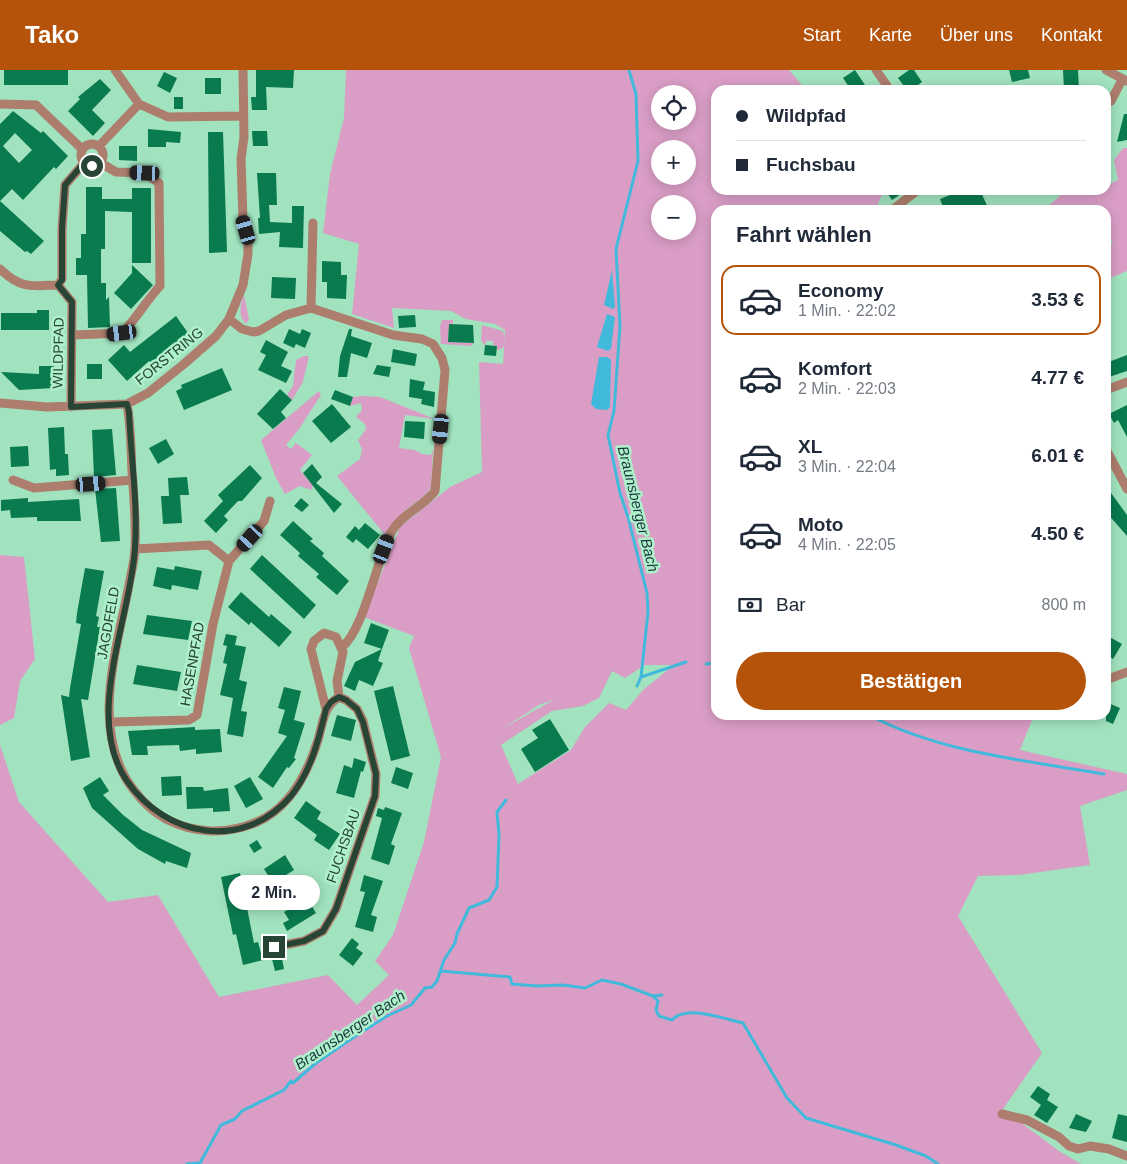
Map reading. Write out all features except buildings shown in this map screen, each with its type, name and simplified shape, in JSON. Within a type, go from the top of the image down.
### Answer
[{"type":"street","points":[[115,70],[139,104],[168,117],[243,116]]},
{"type":"street","name":"FORSTRING","points":[[0,404],[71,407],[127,404],[148,393],[184,364],[216,336],[229,319],[243,285],[248,254],[248,238],[243,220],[241,168],[243,70]]},
{"type":"street","points":[[876,70],[886,85]]},
{"type":"street","points":[[1106,70],[1125,80],[1111,101]]},
{"type":"street","points":[[0,104],[36,105],[82,149]]},
{"type":"street","points":[[99,146],[139,104]]},
{"type":"street","points":[[90,144],[99,146],[103,154],[99,162],[92,166],[84,163],[80,156],[82,149],[90,144]]},
{"type":"street","points":[[73,335],[122,333],[137,318],[141,307],[160,286],[159,183],[145,173],[116,172],[99,162]]},
{"type":"street","points":[[0,269],[14,282],[32,286],[58,285],[62,280],[62,229],[65,185],[84,163]]},
{"type":"street","points":[[898,205],[912,195]]},
{"type":"street","points":[[311,308],[313,223]]},
{"type":"street","name":"WILDPFAD","points":[[58,285],[72,302],[71,407]]},
{"type":"street","points":[[229,319],[242,329],[253,332],[286,315],[311,308],[393,335],[428,340],[436,348],[444,370],[434,491],[401,519],[393,530],[366,602],[348,642],[342,647]]},
{"type":"street","points":[[1111,388],[1127,382]]},
{"type":"street","name":"JAGDFELD","points":[[127,404],[135,549],[113,669],[109,706],[111,743],[117,764],[126,780],[148,806],[175,824],[189,828],[221,832],[258,822],[291,795],[312,758],[326,709]]},
{"type":"street","points":[[1111,459],[1127,489]]},
{"type":"street","points":[[13,480],[34,488],[132,480]]},
{"type":"street","name":"HASENPFAD","points":[[110,722],[189,720],[197,715],[213,624],[229,561],[264,521],[270,501]]},
{"type":"street","points":[[135,549],[209,546],[229,561]]},
{"type":"street","points":[[328,633],[336,637],[342,647],[343,657],[336,681],[339,697],[331,702],[326,709],[313,659],[312,645],[320,635],[328,633]]},
{"type":"street","points":[[1111,678],[1127,672]]},
{"type":"street","name":"FUCHSBAU","points":[[274,947],[304,941],[323,931],[336,909],[375,796],[376,774],[363,722],[357,709],[339,697]]},
{"type":"street","points":[[1002,1114],[1027,1120],[1059,1137],[1069,1146],[1078,1149],[1090,1146],[1109,1148],[1127,1156]]},
{"type":"shaded area","points":[[346,70],[789,70],[802,85],[711,85],[711,105],[709,108],[711,106],[711,195],[882,195],[877,205],[711,205],[711,720],[1032,720],[1020,750],[1127,774],[1127,790],[1080,806],[1090,865],[1019,875],[978,876],[958,916],[1042,1053],[1003,1109],[1059,1151],[1081,1164],[0,1164],[0,745],[19,802],[108,902],[158,895],[219,997],[328,975],[357,1005],[389,975],[375,961],[393,935],[424,842],[441,757],[409,648],[414,636],[364,617],[400,527],[450,487],[482,472],[479,362],[503,364],[505,330],[495,324],[466,319],[451,311],[392,308],[394,328],[352,314],[359,244],[323,233],[330,174],[344,118]],"holes":[[[645,665],[674,665],[643,690],[626,710],[609,703],[585,727],[571,750],[518,784],[501,745],[552,711],[583,706],[599,698],[612,671],[625,678]],[[555,699],[502,729],[539,705]]]},
{"type":"shaded area","points":[[1123,148],[1127,148],[1127,271],[1111,278],[1111,244],[1113,242],[1111,241],[1111,205],[1050,205],[1061,195],[1111,195],[1111,184],[1118,180],[1114,160]]},
{"type":"shaded area","points":[[244,295],[249,319],[246,324],[243,321],[240,310]]},
{"type":"shaded area","points":[[442,320],[453,320],[453,324],[449,324],[448,340],[450,342],[474,343],[471,346],[441,344],[440,326]]},
{"type":"shaded area","points":[[482,325],[503,331],[505,340],[503,348],[497,350],[497,346],[493,345],[493,341],[486,341],[485,346],[481,340]]},
{"type":"shaded area","points":[[309,356],[303,382],[292,400],[287,395],[293,386],[296,360]]},
{"type":"shaded area","points":[[319,391],[321,395],[286,445],[291,449],[296,443],[312,455],[300,470],[313,486],[311,490],[300,486],[285,494],[276,478],[261,440]]},
{"type":"shaded area","points":[[353,397],[380,397],[435,419],[405,415],[399,448],[431,455],[433,449],[431,488],[423,497],[404,511],[385,535],[337,476],[360,459],[362,449],[358,440],[366,429],[365,424],[356,417],[362,410],[361,403],[350,406]]},
{"type":"shaded area","points":[[0,555],[24,557],[35,659],[20,681],[14,718],[0,725]]},
{"type":"water","points":[[612,270],[615,307],[613,309],[604,305]]},
{"type":"water","points":[[607,314],[615,317],[611,349],[608,351],[597,347]]},
{"type":"water","points":[[599,357],[607,357],[611,360],[610,407],[607,410],[596,409],[591,404]]},
{"type":"waterway","name":"Braunsberger Bach","points":[[629,70],[636,94],[638,161],[616,249],[620,326],[614,411],[608,435],[620,493],[647,593],[648,612],[641,677],[637,686]]},
{"type":"waterway","points":[[641,677],[686,662]]},
{"type":"waterway","points":[[706,664],[711,664]]},
{"type":"waterway","points":[[879,720],[896,728],[954,747],[984,754],[1104,774]]},
{"type":"waterway","name":"Braunsberger Bach","points":[[187,1164],[200,1163],[221,1125],[235,1119],[242,1111],[284,1090],[291,1081],[293,1083],[316,1063],[387,1016],[411,1005],[425,988],[432,987],[437,981],[444,960],[455,943],[469,908],[489,900],[497,887],[499,835],[497,812],[506,800]]},
{"type":"waterway","points":[[441,971],[510,977],[512,984],[537,986],[563,985],[585,988],[602,980],[621,984],[653,996],[658,1001],[656,1010],[659,1016],[672,1020],[678,1015],[696,1013],[743,1023],[787,1098],[806,1118],[896,1145],[926,1156],[938,1164]]},
{"type":"waterway","points":[[653,996],[662,995]]},
{"type":"route","points":[[92,166],[84,163],[65,185],[62,229],[62,280],[58,285],[71,298],[72,302],[71,407],[127,404],[129,412],[135,510],[135,549],[113,669],[109,706],[111,743],[117,764],[126,780],[148,806],[175,824],[205,831],[221,832],[240,828],[258,822],[268,816],[291,795],[299,784],[312,758],[326,709],[331,702],[339,697],[357,709],[361,716],[376,774],[375,796],[336,909],[323,931],[304,941],[274,947]]}]
